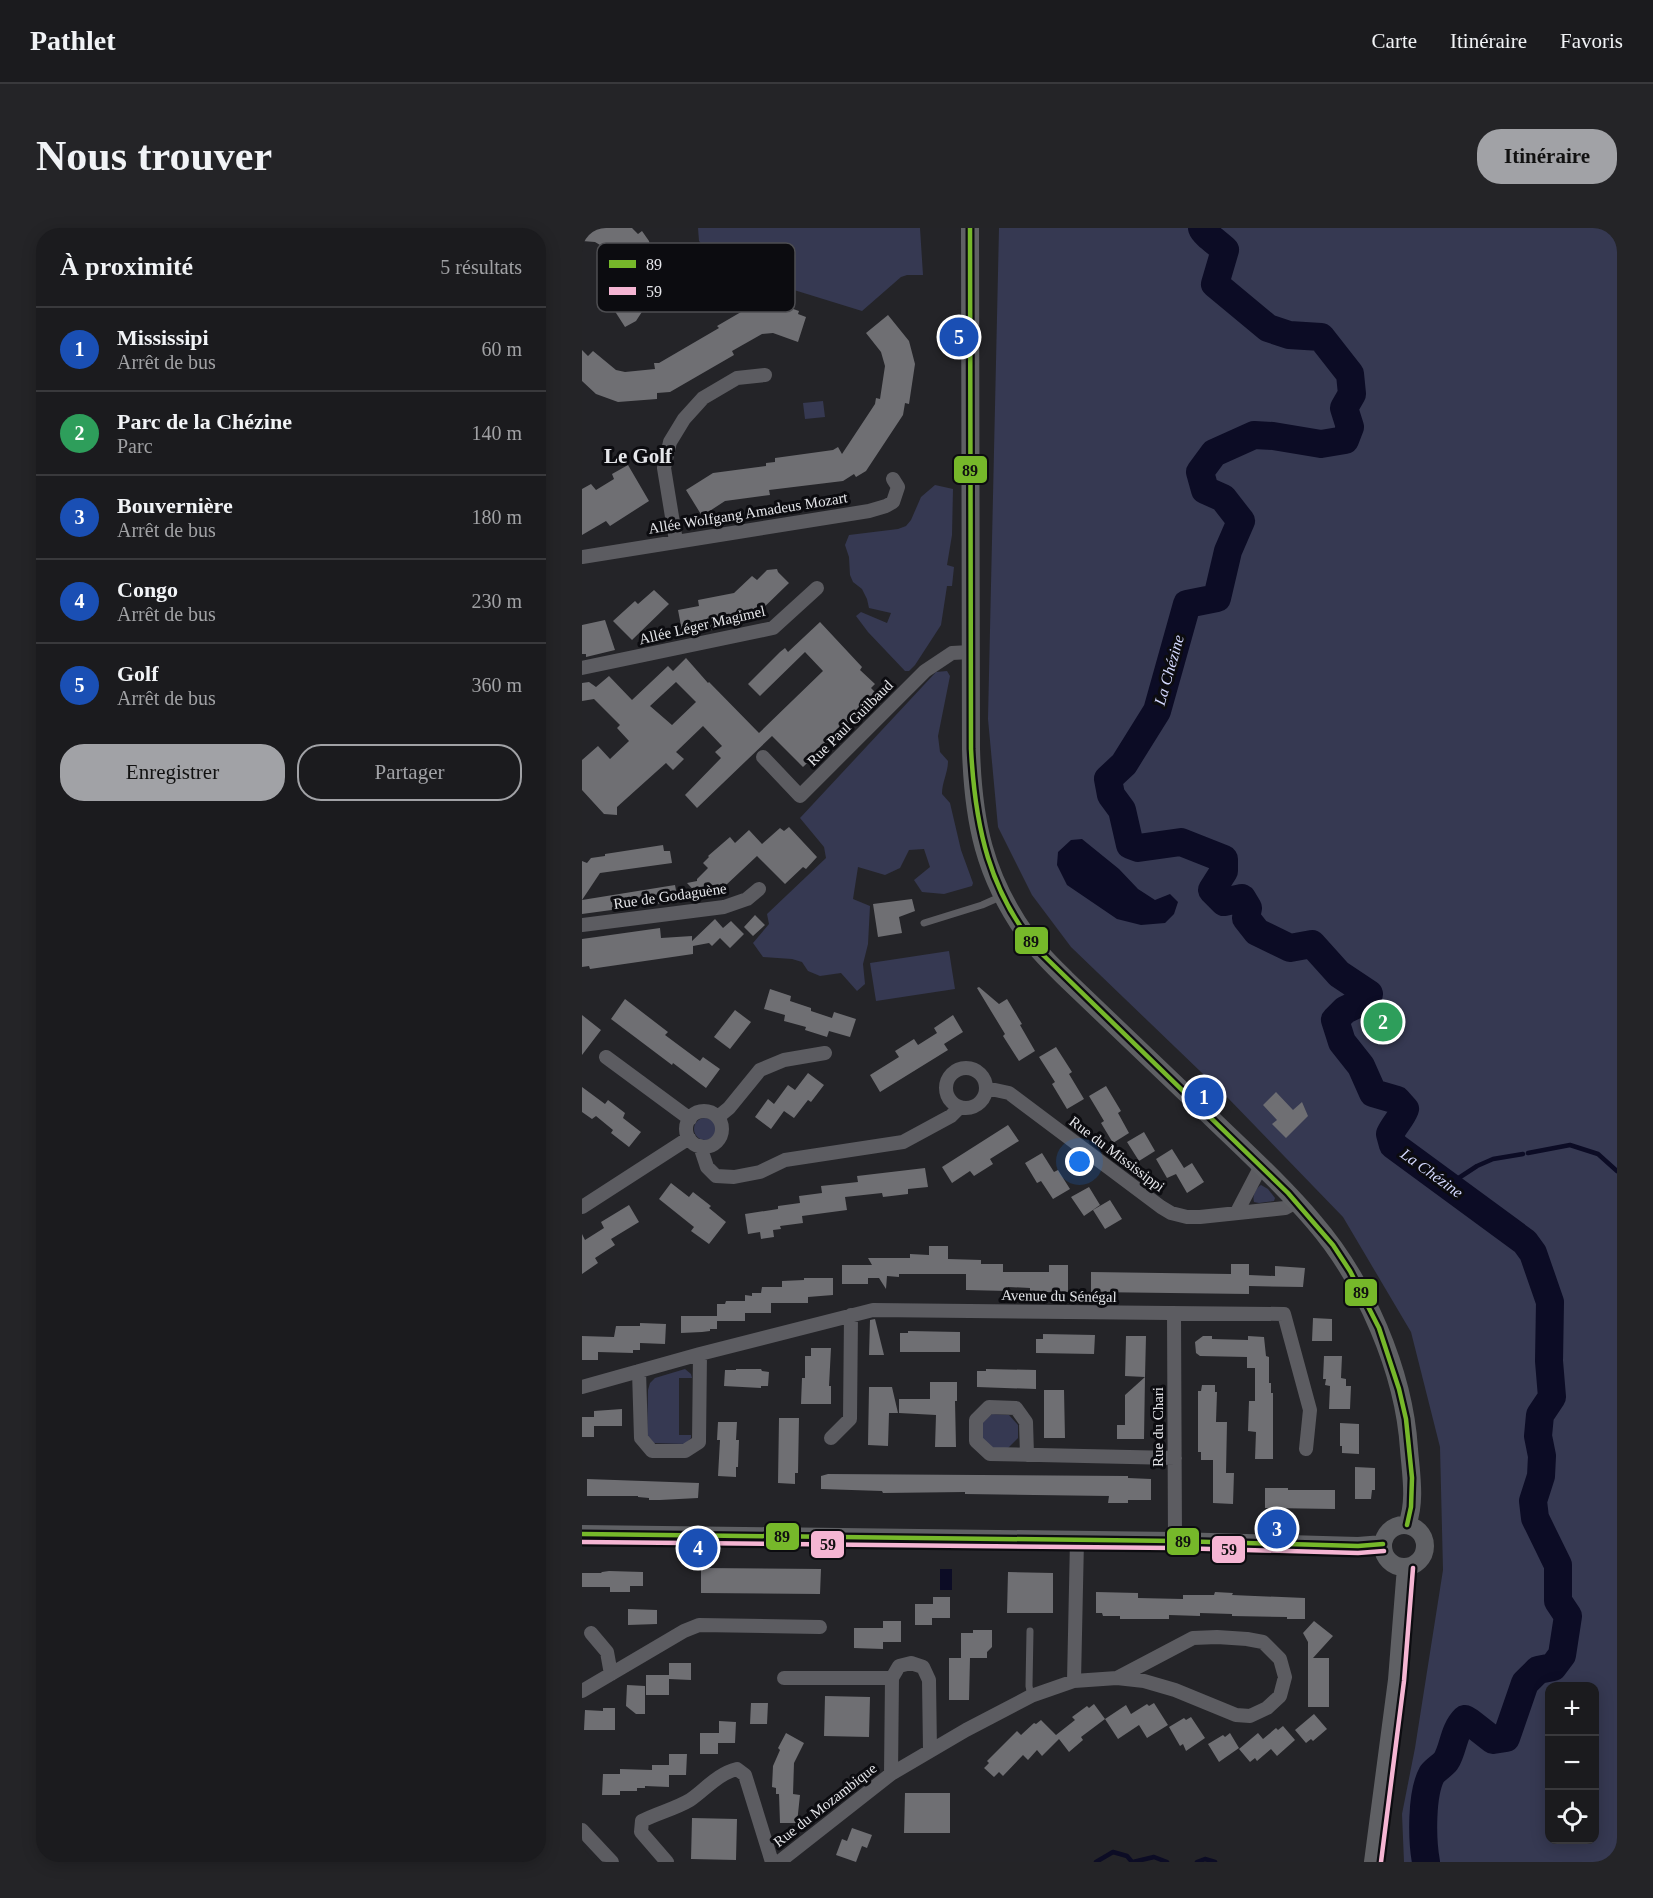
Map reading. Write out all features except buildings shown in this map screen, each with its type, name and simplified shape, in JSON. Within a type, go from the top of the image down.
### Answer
[{"type":"street","points":[[970,228],[972,789],[977,823],[986,856],[1003,896],[1028,937],[1067,980],[1296,1202],[1315,1223],[1348,1269],[1370,1310],[1398,1385],[1408,1432],[1413,1505],[1407,1525]]},
{"type":"street","points":[[676,541],[664,468],[670,442],[684,419],[703,398],[737,378],[765,375]]},
{"type":"street","name":"Allée Wolfgang Amadeus Mozart","points":[[582,557],[878,508],[893,502],[898,487],[893,479]]},
{"type":"street","name":"Allée Léger Magimel","points":[[582,668],[773,628],[817,588]]},
{"type":"street","name":"Rue Paul Guilbaud","points":[[763,757],[800,796],[925,671],[952,653],[970,651]]},
{"type":"street","name":"Rue de Godaguène","points":[[582,925],[724,907],[747,899],[759,889]]},
{"type":"street","points":[[718,1117],[729,1108],[760,1070],[784,1060],[825,1053]]},
{"type":"street","points":[[606,1057],[690,1119]]},
{"type":"street","points":[[967,1067],[979,1072],[986,1088],[982,1101],[975,1106],[960,1107],[951,1101],[946,1087],[951,1074],[967,1067]]},
{"type":"street","name":"Rue du Mississippi","points":[[986,1088],[1009,1093],[1171,1213],[1200,1217],[1285,1208],[1296,1202]]},
{"type":"street","points":[[582,1207],[695,1142],[711,1146],[720,1138],[723,1128],[714,1114],[698,1112],[690,1119],[686,1128],[695,1142],[707,1167],[716,1176],[734,1177],[760,1172],[785,1160],[903,1142],[951,1116],[960,1107]]},
{"type":"street","points":[[1237,1212],[1261,1166]]},
{"type":"street","name":"Avenue du Sénégal","points":[[582,1387],[873,1310],[1284,1314],[1310,1410],[1306,1449]]},
{"type":"street","name":"Rue du Chari","points":[[1174,1314],[1174,1541]]},
{"type":"street","points":[[831,1438],[850,1419],[851,1315]]},
{"type":"street","points":[[639,1371],[641,1438],[652,1451],[684,1451],[699,1442],[700,1354]]},
{"type":"street","points":[[1027,1455],[1026,1422],[1016,1408],[989,1407],[976,1420],[976,1441],[990,1454],[1027,1455],[1175,1458]]},
{"type":"street","points":[[1407,1525],[1421,1534],[1425,1546],[1417,1563],[1407,1567],[1397,1566],[1390,1562],[1383,1552],[1383,1544],[1390,1530],[1397,1526],[1407,1525]]},
{"type":"street","points":[[582,1534],[1174,1541],[1358,1546],[1383,1544]]},
{"type":"street","points":[[1074,1681],[1077,1540]]},
{"type":"street","points":[[1374,1862],[1397,1680],[1407,1567]]},
{"type":"street","points":[[582,1691],[684,1631],[699,1625],[820,1627]]},
{"type":"street","points":[[591,1633],[607,1652],[611,1674]]},
{"type":"street","name":"Rue du Mozambique","points":[[779,1862],[891,1774],[1031,1696],[1074,1681],[1117,1678],[1144,1681],[1175,1690],[1236,1715],[1250,1716],[1268,1708],[1280,1696],[1285,1677],[1280,1659],[1263,1642],[1247,1638],[1217,1637],[1193,1638],[1117,1678]]},
{"type":"street","points":[[784,1678],[892,1678],[899,1666],[912,1663],[923,1667],[929,1680],[930,1751]]},
{"type":"street","name":"Rue du Mozambique","points":[[891,1774],[892,1678]]},
{"type":"street","name":"Rue du Mozambique","points":[[667,1862],[640,1832],[642,1821],[688,1801],[725,1772],[736,1769],[745,1775],[772,1862]]},
{"type":"street","points":[[582,1830],[612,1862]]},
{"type":"lane","points":[[924,923],[1003,896]]},
{"type":"lane","points":[[1030,1632],[1029,1686],[1031,1696]]},
{"type":"shaded area","points":[[698,228],[920,228],[923,275],[901,277],[862,311],[795,290],[795,243],[701,243]]},
{"type":"shaded area","points":[[999,228],[1617,228],[1617,1862],[1404,1862],[1402,1814],[1415,1748],[1443,1570],[1440,1447],[1411,1332],[1343,1217],[1227,1097],[1071,947],[1032,895],[998,827],[988,719]]},
{"type":"shaded area","points":[[823,401],[825,417],[805,419],[803,403]]},
{"type":"shaded area","points":[[935,485],[953,489],[952,535],[947,565],[954,567],[952,586],[947,586],[941,625],[915,665],[909,671],[905,671],[856,616],[861,612],[887,623],[891,613],[869,608],[862,589],[853,582],[850,575],[849,557],[845,545],[849,535],[906,526],[921,497]]},
{"type":"shaded area","points":[[947,671],[950,676],[938,736],[940,752],[948,761],[942,794],[950,803],[972,886],[944,894],[922,892],[914,880],[930,867],[924,849],[909,850],[900,868],[885,875],[858,867],[853,899],[870,906],[868,944],[863,964],[865,984],[857,991],[841,973],[820,976],[808,971],[802,962],[763,957],[753,943],[769,924],[767,914],[826,858],[824,847],[800,818],[936,672]]},
{"type":"shaded area","points":[[1082,839],[1119,869],[1138,889],[1155,900],[1170,894],[1178,902],[1174,914],[1165,923],[1141,925],[1117,919],[1067,885],[1057,865],[1058,852],[1071,840]]},
{"type":"shaded area","points":[[949,951],[955,989],[876,1001],[870,963]]},
{"type":"shaded area","points":[[705,1118],[713,1121],[716,1129],[713,1137],[705,1140],[697,1137],[694,1129],[697,1121]]},
{"type":"shaded area","points":[[1261,1185],[1268,1189],[1275,1198],[1274,1201],[1254,1202],[1255,1192]]},
{"type":"shaded area","points":[[685,1369],[692,1378],[679,1378],[679,1435],[691,1435],[691,1438],[685,1444],[653,1443],[647,1438],[650,1383],[655,1378]]},
{"type":"shaded area","points":[[992,1414],[1009,1415],[1018,1425],[1018,1438],[1007,1449],[991,1448],[981,1437],[982,1423]]},
{"type":"shaded area","points":[[940,1569],[952,1569],[952,1590],[940,1590]]},
{"type":"waterway","name":"La Chézine","points":[[1202,228],[1225,250],[1215,284],[1268,328],[1289,335],[1321,337],[1350,374],[1352,394],[1344,408],[1350,427],[1345,440],[1321,444],[1254,435],[1214,453],[1200,472],[1205,490],[1223,498],[1241,521],[1228,551],[1217,598],[1187,604],[1157,711],[1124,764],[1108,779],[1111,795],[1122,810],[1130,845],[1138,848],[1181,842],[1224,859],[1224,871],[1212,890],[1224,902],[1242,898],[1248,908],[1246,918],[1257,932],[1290,948],[1312,944],[1339,974],[1369,994],[1364,1001],[1345,1010],[1335,1020],[1342,1042],[1361,1066],[1373,1093],[1397,1100],[1405,1109],[1390,1134],[1393,1145],[1525,1242],[1533,1253],[1550,1302],[1549,1361],[1552,1397],[1540,1415],[1538,1436],[1542,1456],[1541,1476],[1533,1501],[1535,1518],[1558,1565],[1558,1601],[1568,1616],[1562,1655],[1553,1667],[1538,1670],[1525,1683],[1506,1738],[1493,1740],[1465,1719],[1461,1724],[1446,1761],[1432,1774],[1428,1783],[1423,1817],[1426,1862]]},
{"type":"waterway","points":[[1528,1153],[1570,1145],[1598,1154],[1617,1171]]},
{"type":"waterway","points":[[1448,1185],[1477,1166],[1493,1159],[1523,1154]]},
{"type":"waterway","points":[[1096,1862],[1113,1852],[1127,1856],[1132,1862]]},
{"type":"waterway","points":[[1133,1862],[1154,1857],[1167,1862]]},
{"type":"waterway","points":[[1197,1862],[1205,1859],[1215,1862]]},
{"type":"transit line","name":"89","points":[[970,228],[971,749],[976,805],[988,858],[1009,907],[1041,953],[1288,1193],[1333,1245],[1350,1271],[1379,1328],[1399,1389],[1406,1419],[1412,1478],[1411,1507],[1407,1525]]},
{"type":"transit line","name":"89","points":[[582,1534],[1175,1541],[1358,1546],[1383,1544]]},
{"type":"transit line","name":"59","points":[[582,1542],[1175,1548],[1358,1553],[1384,1551]]},
{"type":"transit line","name":"59","points":[[1381,1862],[1404,1681],[1413,1568]]},
{"type":"place","name":"Golf","points":[[959,337]]},
{"type":"place","name":"Parc de la Chézine","points":[[1383,1022]]},
{"type":"place","name":"Mississipi","points":[[1204,1097]]},
{"type":"place","name":"Bouvernière","points":[[1277,1529]]},
{"type":"place","name":"Congo","points":[[698,1548]]},
{"type":"district","name":"Le Golf","points":[[638,456]]}]
